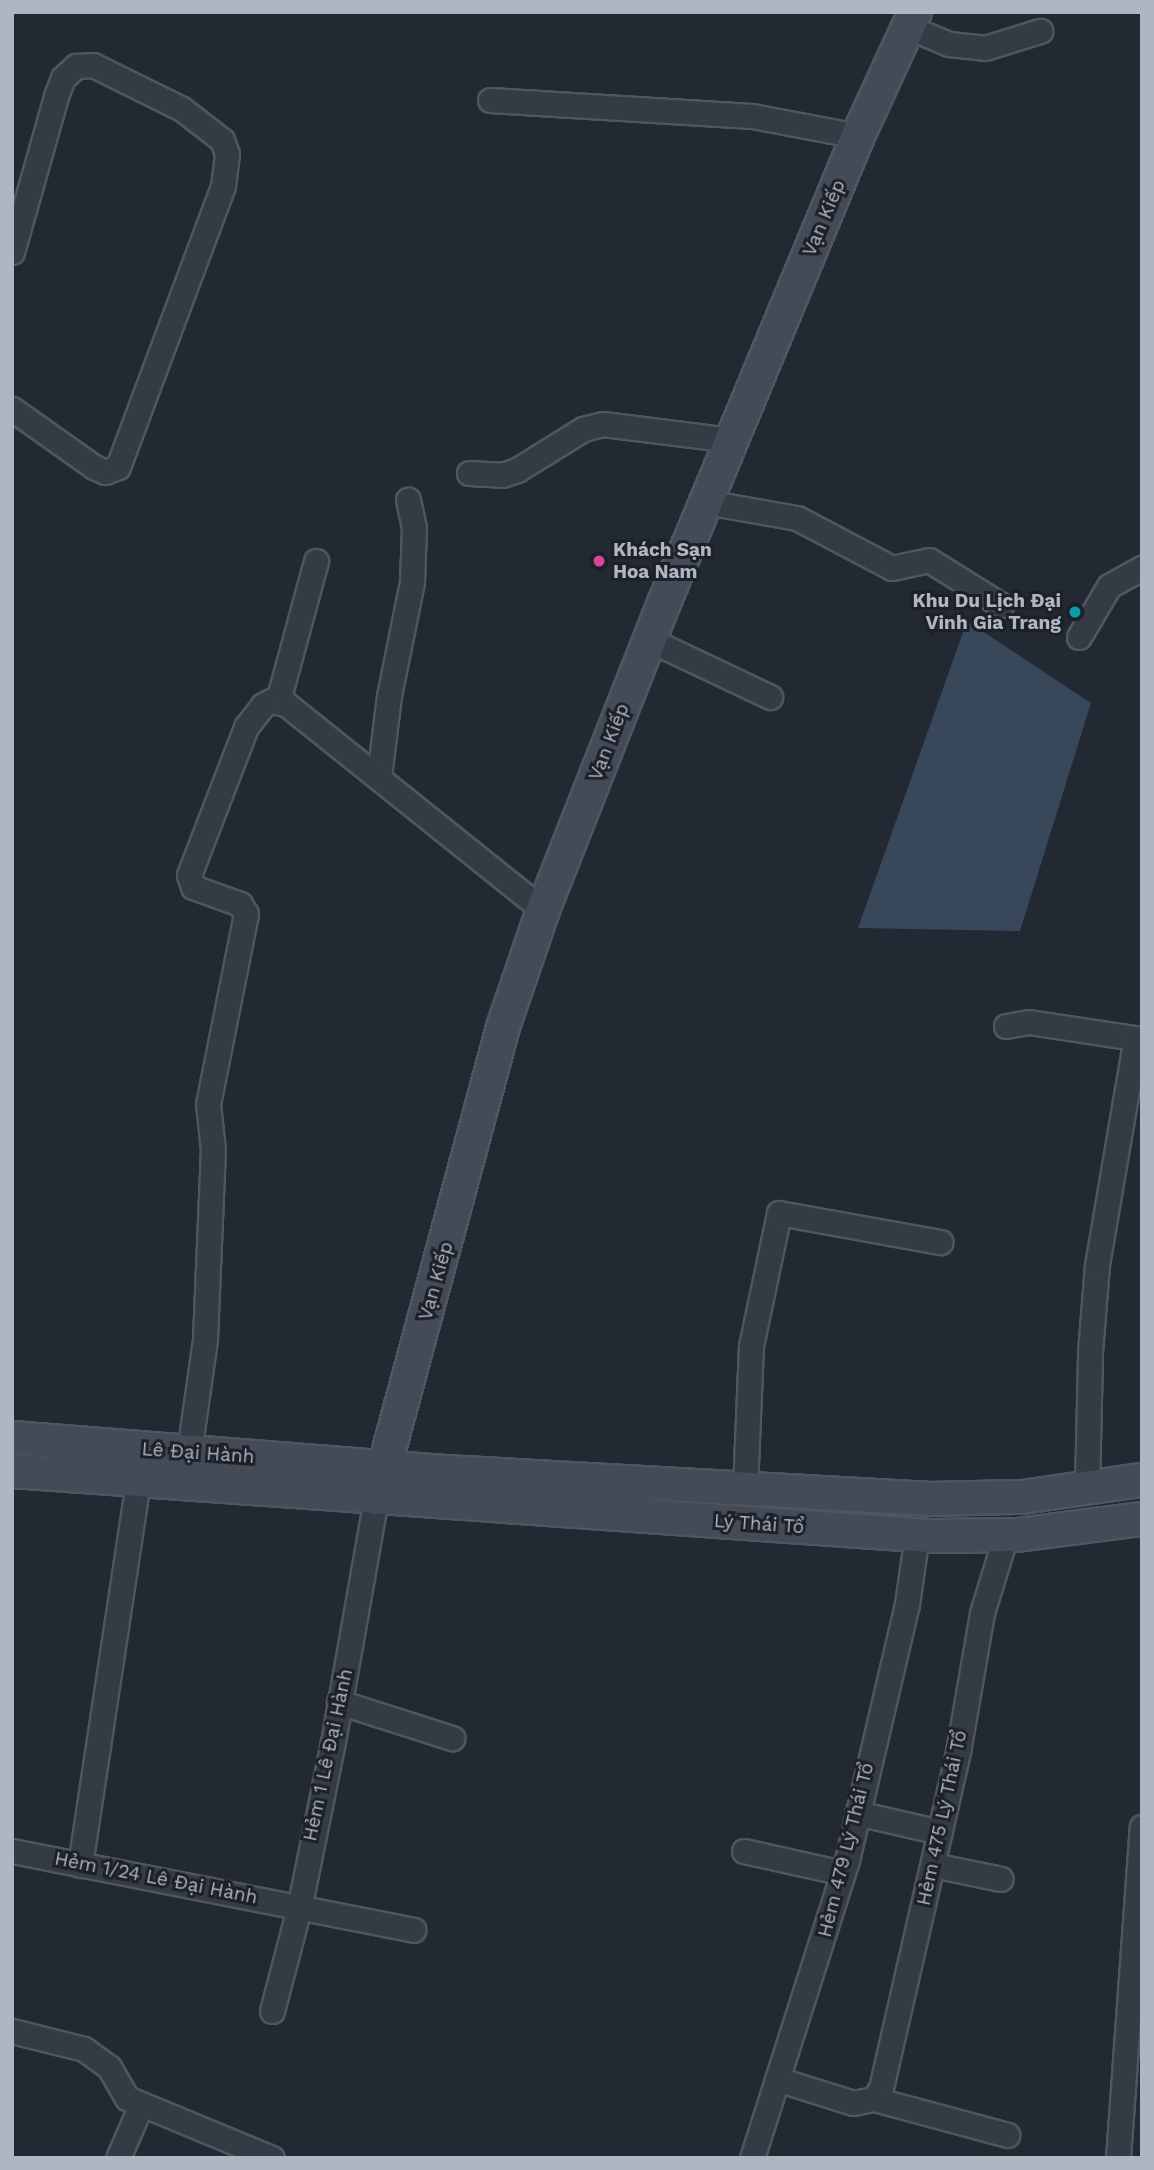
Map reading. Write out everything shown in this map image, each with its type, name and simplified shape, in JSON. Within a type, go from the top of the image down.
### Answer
[{"type":"main road","name":"Vạn Kiếp","points":[[376,1498],[503,1027],[544,910],[706,502],[858,136],[911,20]]},
{"type":"main road","name":"Lê Đại Hành","points":[[12,1438],[384,1467]]},
{"type":"main road","name":"Lý Thái Tổ","points":[[384,1467],[931,1499],[1022,1497],[1142,1480]]},
{"type":"main road","name":"Lê Đại Hành","points":[[12,1471],[376,1498]]},
{"type":"main road","name":"Lý Thái Tổ","points":[[376,1498],[916,1535],[1006,1535],[1142,1519]]},
{"type":"street","points":[[911,20],[949,44],[985,48],[1040,31]]},
{"type":"street","points":[[12,251],[56,96],[63,78],[76,66],[93,65],[182,110],[222,140],[227,154],[223,186],[118,467],[105,471],[94,467],[12,409]]},
{"type":"street","points":[[490,100],[752,116],[858,136]]},
{"type":"street","points":[[469,473],[502,475],[517,470],[593,425],[732,440]]},
{"type":"street","points":[[379,777],[389,696],[412,582],[414,528],[408,500]]},
{"type":"street","points":[[706,502],[797,518],[892,568],[929,560],[1001,605]]},
{"type":"street","points":[[278,701],[316,561]]},
{"type":"street","points":[[1079,637],[1109,586],[1142,568]]},
{"type":"street","points":[[650,640],[770,697]]},
{"type":"street","points":[[278,701],[379,777],[544,910]]},
{"type":"street","points":[[190,1452],[205,1339],[213,1150],[208,1104],[246,914],[240,904],[193,887],[189,875],[240,739],[262,705],[278,701]]},
{"type":"street","points":[[1006,1026],[1029,1022],[1139,1038],[1097,1265],[1087,1488]]},
{"type":"street","points":[[745,1489],[751,1346],[779,1213],[940,1242]]},
{"type":"street","points":[[80,1865],[138,1480]]},
{"type":"street","name":"Hẻm 1 Lê Đại Hành","points":[[272,2011],[300,1905],[376,1498]]},
{"type":"street","name":"Hẻm 479 Lý Thái Tổ","points":[[752,2158],[843,1873],[908,1604],[916,1535]]},
{"type":"street","name":"Hẻm 475 Lý Thái Tổ","points":[[874,2099],[886,2073],[940,1832],[982,1613],[1006,1535]]},
{"type":"street","points":[[340,1702],[452,1738]]},
{"type":"street","points":[[857,1813],[940,1832]]},
{"type":"street","points":[[1118,2158],[1138,1946],[1142,1827]]},
{"type":"street","name":"Hẻm 1/24 Lê Đại Hành","points":[[12,1851],[300,1905],[413,1930]]},
{"type":"street","points":[[744,1852],[843,1873]]},
{"type":"street","points":[[933,1865],[1001,1879]]},
{"type":"street","points":[[12,2031],[97,2057],[127,2098],[272,2158]]},
{"type":"street","points":[[777,2079],[853,2103],[874,2099],[1007,2135]]},
{"type":"street","points":[[118,2158],[141,2105]]},
{"type":"water","points":[[967,621],[1091,703],[1020,931],[858,928]]},
{"type":"place","name":"Khách Sạn Hoa Nam","points":[[599,561]]},
{"type":"place","name":"Khu Du Lịch Đại Vinh Gia Trang","points":[[1075,612]]}]
